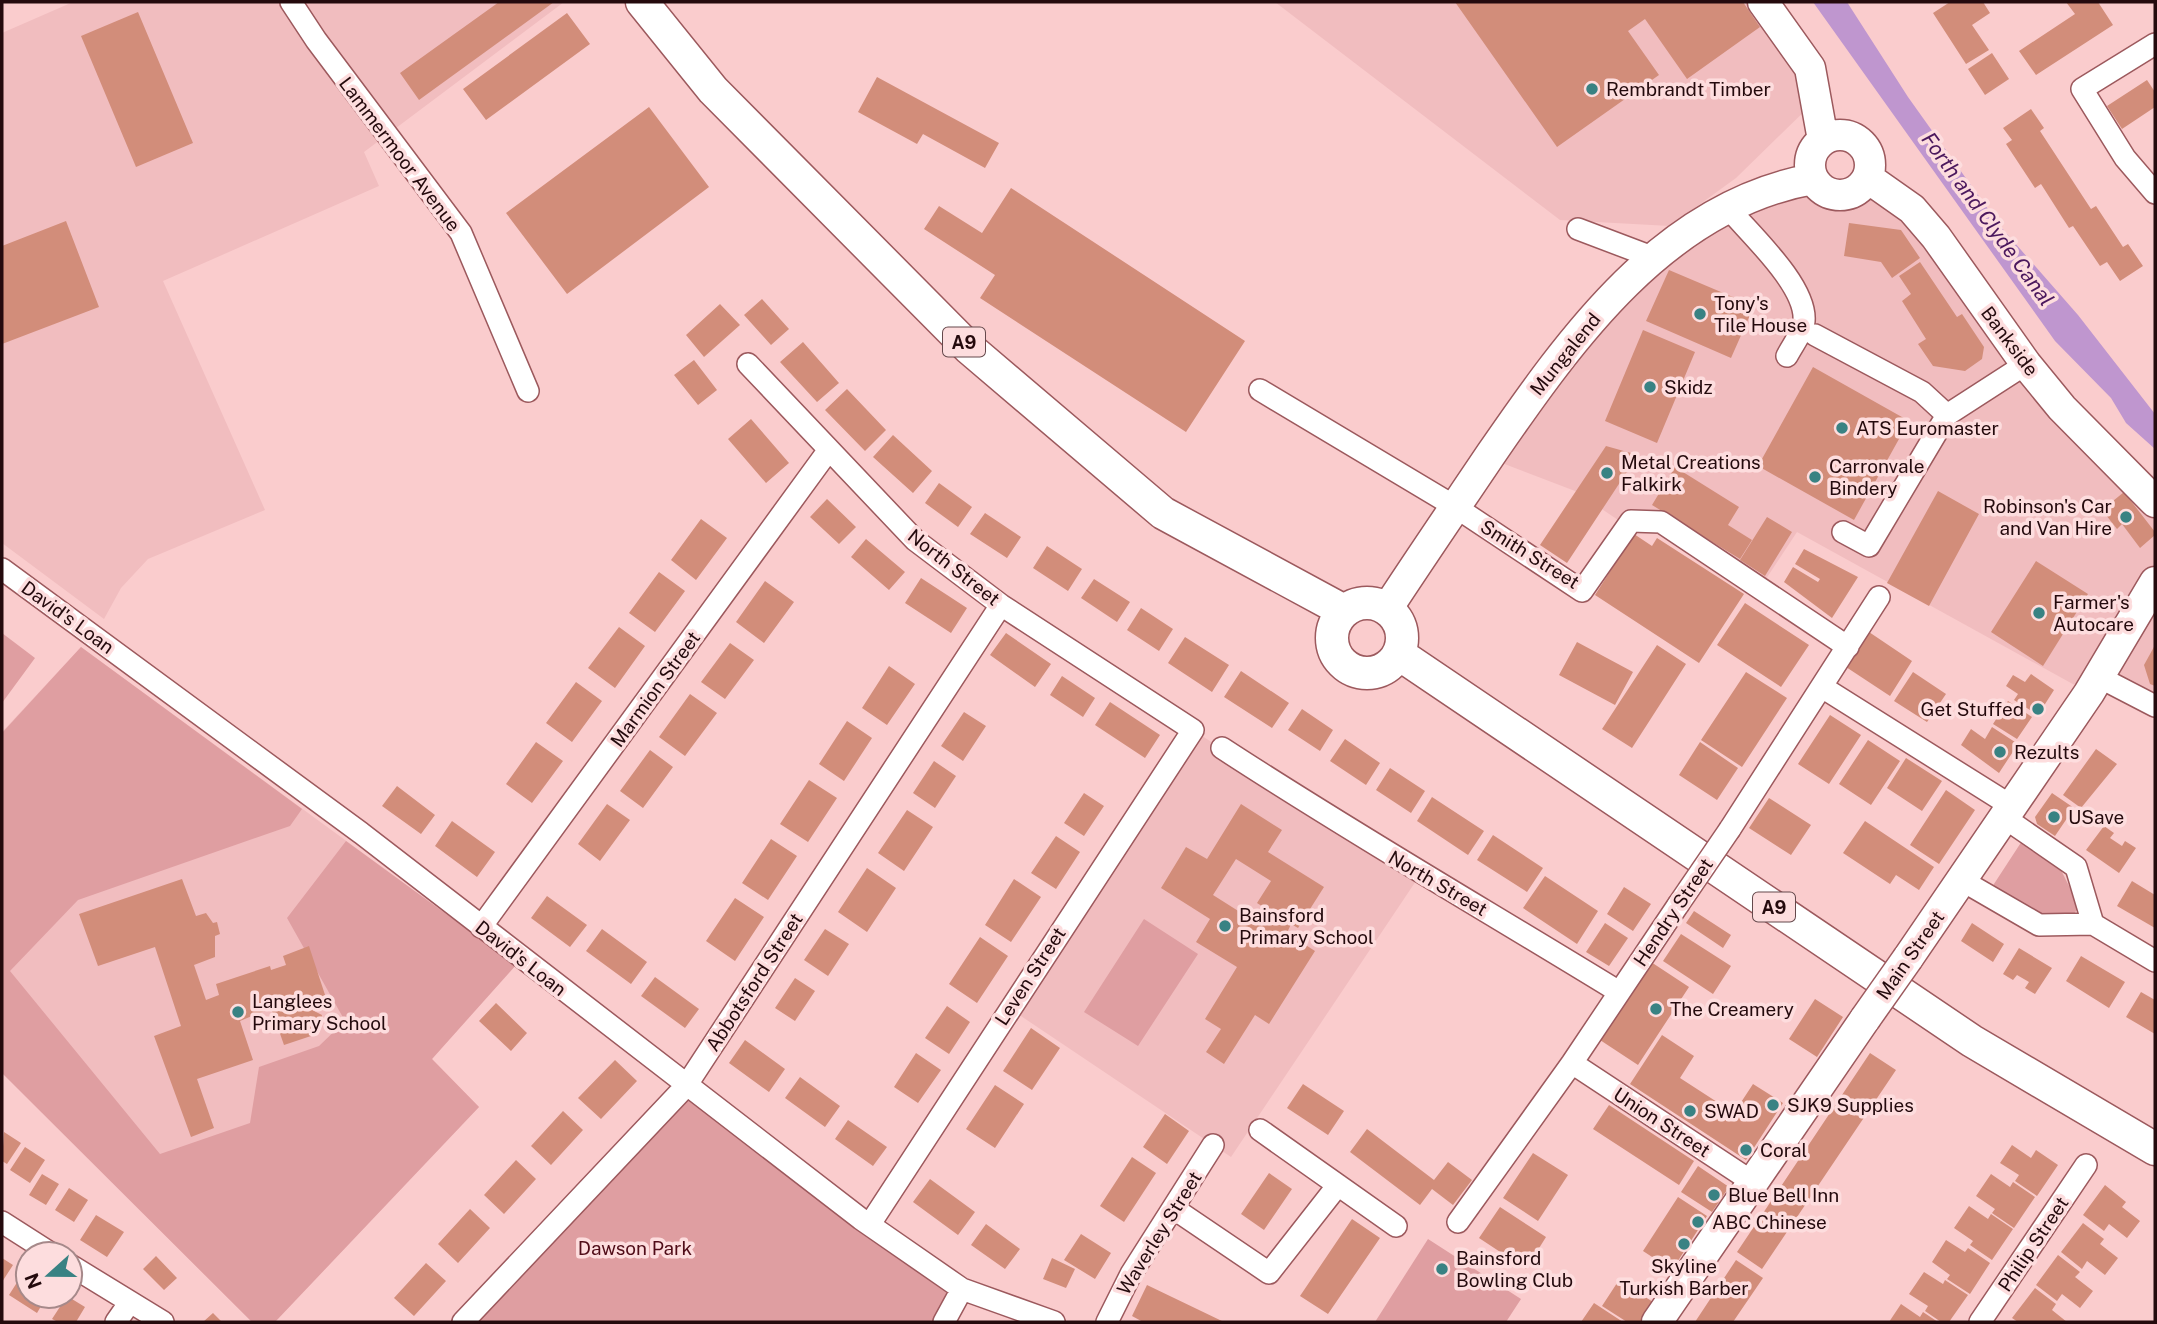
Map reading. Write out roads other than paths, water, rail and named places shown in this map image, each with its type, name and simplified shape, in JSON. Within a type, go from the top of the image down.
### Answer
[{"type":"main road","name":"A9","points":[[642,2],[713,90],[969,348],[1163,513],[1344,611]]},
{"type":"main road","points":[[1365,603],[1387,609],[1401,629],[1399,654],[1381,670],[1369,673],[1346,666],[1337,657],[1332,633],[1344,611],[1365,603]]},
{"type":"main road","name":"A9","points":[[1399,654],[1972,1041],[2155,1149]]},
{"type":"street","name":"Lammermoor Avenue","points":[[291,2],[316,40],[461,233],[528,391]]},
{"type":"street","points":[[1763,2],[1810,68],[1823,141]]},
{"type":"street","points":[[2149,48],[2072,92],[2155,193]]},
{"type":"street","points":[[1843,135],[1858,140],[1870,157],[1868,178],[1854,193],[1843,196],[1823,191],[1813,179],[1811,159],[1823,141],[1843,135]]},
{"type":"street","name":"Bankside","points":[[1868,178],[1912,209],[1936,237],[2026,364],[2062,408],[2155,502]]},
{"type":"street","name":"Mungalend","points":[[1387,609],[1534,391],[1593,318],[1652,257],[1708,218],[1728,208],[1775,186],[1813,179]]},
{"type":"street","points":[[1728,208],[1786,276],[1801,300],[1804,323],[1787,356]]},
{"type":"street","points":[[1578,229],[1652,257]]},
{"type":"street","points":[[1815,335],[1922,392],[1947,415]]},
{"type":"street","name":"North Street","points":[[748,364],[915,540],[1001,605],[1193,730]]},
{"type":"street","points":[[1843,532],[1869,546],[1947,415],[2026,364]]},
{"type":"street","name":"Smith Street","points":[[1260,390],[1454,506],[1582,591],[1631,521],[1661,522],[1848,647]]},
{"type":"street","name":"Marmion Street","points":[[481,926],[828,451]]},
{"type":"street","name":"David's Loan","points":[[2,569],[361,833],[686,1086],[870,1224],[962,1289],[1054,1322]]},
{"type":"street","name":"Main Street","points":[[1657,1322],[1751,1181],[1963,881],[2099,677],[2155,582]]},
{"type":"street","name":"Hendry Street","points":[[1458,1222],[1572,1063],[1730,829],[1879,597]]},
{"type":"street","name":"Abbotsford Street","points":[[463,1322],[686,1086],[1001,605]]},
{"type":"street","points":[[2099,677],[2155,706]]},
{"type":"street","points":[[1822,687],[2009,812],[2076,867],[2093,924]]},
{"type":"street","name":"Leven Street","points":[[870,1224],[1193,730]]},
{"type":"street","name":"North Street","points":[[1222,748],[1356,836],[1443,884],[1619,992]]},
{"type":"street","points":[[1963,881],[2039,925],[2093,924],[2155,961]]},
{"type":"street","name":"Union Street","points":[[1572,1063],[1751,1181]]},
{"type":"street","points":[[1260,1130],[1396,1226]]},
{"type":"street","name":"Waverley Street","points":[[1107,1322],[1131,1274],[1213,1145]]},
{"type":"street","name":"Philip Street","points":[[1980,1322],[2086,1165]]},
{"type":"street","points":[[1173,1208],[1269,1273],[1338,1185]]},
{"type":"street","points":[[2,1222],[30,1240]]},
{"type":"street","points":[[84,1274],[163,1322]]},
{"type":"street","points":[[944,1322],[962,1289]]},
{"type":"street","points":[[116,1322],[130,1302]]},
{"type":"water","name":"Forth and Clyde Canal","points":[[1813,2],[1847,2],[1908,97],[2000,226],[2078,315],[2155,414],[2155,449],[2126,423],[2111,398],[2055,341]]},
{"type":"place","name":"Rembrandt Timber","points":[[1592,89]]},
{"type":"place","name":"Tony's Tile House","points":[[1700,314]]},
{"type":"place","name":"Skidz","points":[[1650,387]]},
{"type":"place","name":"ATS Euromaster","points":[[1842,428]]},
{"type":"place","name":"Metal Creations Falkirk","points":[[1607,473]]},
{"type":"place","name":"Carronvale Bindery","points":[[1815,477]]},
{"type":"place","name":"Robinson's Car and Van Hire","points":[[2126,517]]},
{"type":"place","name":"Farmer's Autocare","points":[[2039,613]]},
{"type":"place","name":"Get Stuffed","points":[[2038,709]]},
{"type":"place","name":"Rezults","points":[[2000,752]]},
{"type":"place","name":"USave","points":[[2054,817]]},
{"type":"place","name":"Bainsford Primary School","points":[[1225,926]]},
{"type":"place","name":"The Creamery","points":[[1656,1009]]},
{"type":"place","name":"Langlees Primary School","points":[[238,1012]]},
{"type":"place","name":"SJK9 Supplies","points":[[1773,1105]]},
{"type":"place","name":"SWAD","points":[[1690,1111]]},
{"type":"place","name":"Coral","points":[[1746,1150]]},
{"type":"place","name":"Blue Bell Inn","points":[[1714,1195]]},
{"type":"place","name":"ABC Chinese","points":[[1698,1222]]},
{"type":"place","name":"Skyline Turkish Barber","points":[[1684,1244]]},
{"type":"place","name":"Bainsford Bowling Club","points":[[1442,1269]]},
{"type":"park label","name":"Dawson Park","points":[[635,1248]]}]
